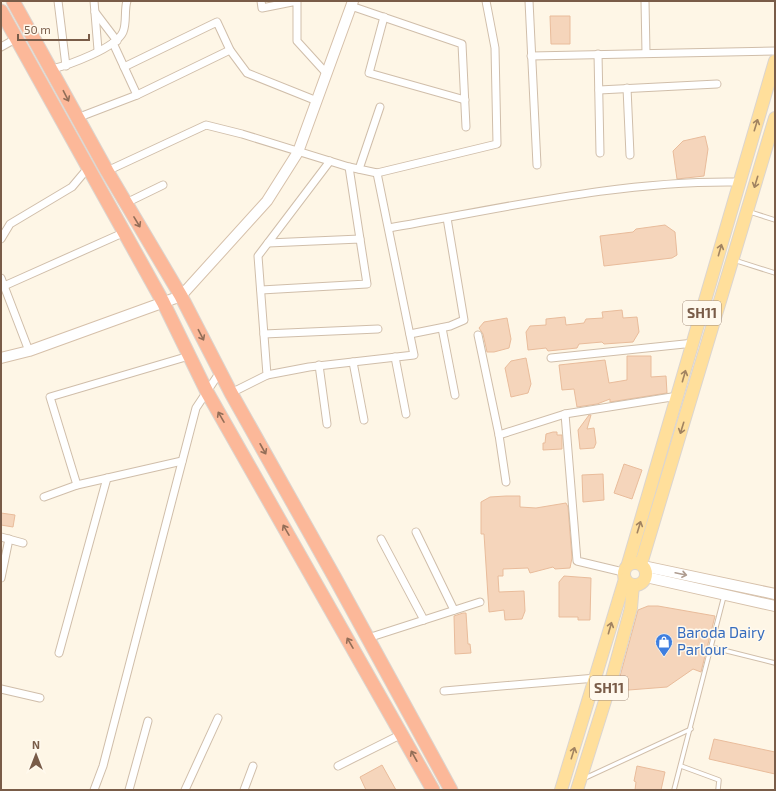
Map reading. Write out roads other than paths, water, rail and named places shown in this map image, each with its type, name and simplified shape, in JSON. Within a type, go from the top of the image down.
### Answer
[{"type":"highway","points":[[13,1],[52,69],[106,171],[181,296],[230,392],[368,638],[451,790]]},
{"type":"highway","points":[[1,11],[163,302],[207,392],[433,790]]},
{"type":"main road","name":"SH11","points":[[578,785],[610,685],[631,608],[627,575],[775,61]]},
{"type":"main road","name":"SH11","points":[[643,569],[775,118]]},
{"type":"main road","points":[[561,790],[627,575],[634,562],[643,569],[640,584],[627,575]]},
{"type":"street","points":[[58,1],[66,66]]},
{"type":"street","points":[[94,1],[98,50]]},
{"type":"street","points":[[52,69],[66,66],[115,42],[124,31],[127,1]]},
{"type":"street","points":[[261,1],[262,8],[297,1],[297,41],[327,74]]},
{"type":"street","points":[[106,171],[206,125],[242,134],[349,167],[378,173],[497,144],[495,48],[486,1]]},
{"type":"street","points":[[529,1],[537,165]]},
{"type":"street","points":[[645,1],[646,53]]},
{"type":"street","points":[[1,358],[29,351],[181,296],[267,201],[298,152],[352,3],[384,17],[462,44],[466,127]]},
{"type":"street","points":[[95,12],[115,42],[124,67],[137,95]]},
{"type":"street","points":[[384,17],[369,73],[465,100]]},
{"type":"street","points":[[124,67],[217,22],[230,50],[247,73],[317,101]]},
{"type":"street","points":[[1,47],[17,38]]},
{"type":"street","points":[[77,118],[137,95],[230,50]]},
{"type":"street","points":[[532,56],[775,51]]},
{"type":"street","points":[[598,54],[600,153]]},
{"type":"street","points":[[599,90],[717,84]]},
{"type":"street","points":[[627,88],[630,155]]},
{"type":"street","points":[[359,169],[380,107]]},
{"type":"street","points":[[267,375],[258,256],[330,161]]},
{"type":"street","points":[[261,290],[368,284],[349,167]]},
{"type":"street","points":[[1,238],[10,224],[72,187],[88,168]]},
{"type":"street","points":[[230,392],[267,375],[319,366],[414,355],[378,173]]},
{"type":"street","points":[[389,228],[607,190],[714,181],[739,182]]},
{"type":"street","points":[[126,204],[163,184]]},
{"type":"street","points":[[410,334],[442,328],[464,320],[447,218]]},
{"type":"street","points":[[29,351],[2,282],[125,232]]},
{"type":"street","points":[[268,243],[360,239]]},
{"type":"street","points":[[442,328],[455,395]]},
{"type":"street","points":[[264,334],[378,329]]},
{"type":"street","points":[[478,334],[499,434],[506,482]]},
{"type":"street","points":[[551,358],[694,343]]},
{"type":"street","points":[[77,485],[50,397],[189,356]]},
{"type":"street","points":[[395,357],[406,414]]},
{"type":"street","points":[[353,362],[364,420]]},
{"type":"street","points":[[319,366],[327,424]]},
{"type":"street","points":[[94,790],[103,766],[196,408],[220,372]]},
{"type":"street","points":[[499,434],[565,414],[679,396]]},
{"type":"street","points":[[565,414],[577,561],[627,575]]},
{"type":"street","points":[[44,497],[77,485],[182,461]]},
{"type":"street","points":[[60,653],[107,478]]},
{"type":"street","points":[[416,532],[454,610]]},
{"type":"street","points":[[1,537],[23,543]]},
{"type":"street","points":[[1,578],[9,539]]},
{"type":"street","points":[[381,539],[424,620]]},
{"type":"street","points":[[643,569],[775,594]]},
{"type":"street","points":[[643,569],[725,595],[775,606]]},
{"type":"street","points":[[368,638],[480,602]]},
{"type":"street","points":[[444,691],[596,678]]},
{"type":"street","points":[[1,689],[40,698]]},
{"type":"street","points":[[185,790],[218,718]]},
{"type":"street","points":[[132,789],[148,721]]},
{"type":"street","points":[[338,766],[402,734]]},
{"type":"street","points":[[244,790],[253,766]]},
{"type":"lane","points":[[747,211],[775,220]]},
{"type":"lane","points":[[733,260],[775,273]]},
{"type":"lane","points":[[674,790],[725,595]]},
{"type":"lane","points":[[711,647],[775,663]]},
{"type":"lane","points":[[578,785],[691,729]]},
{"type":"lane","points":[[681,766],[719,780],[718,790]]},
{"type":"place","name":"Baroda Dairy Parlour","points":[[664,657]]}]
